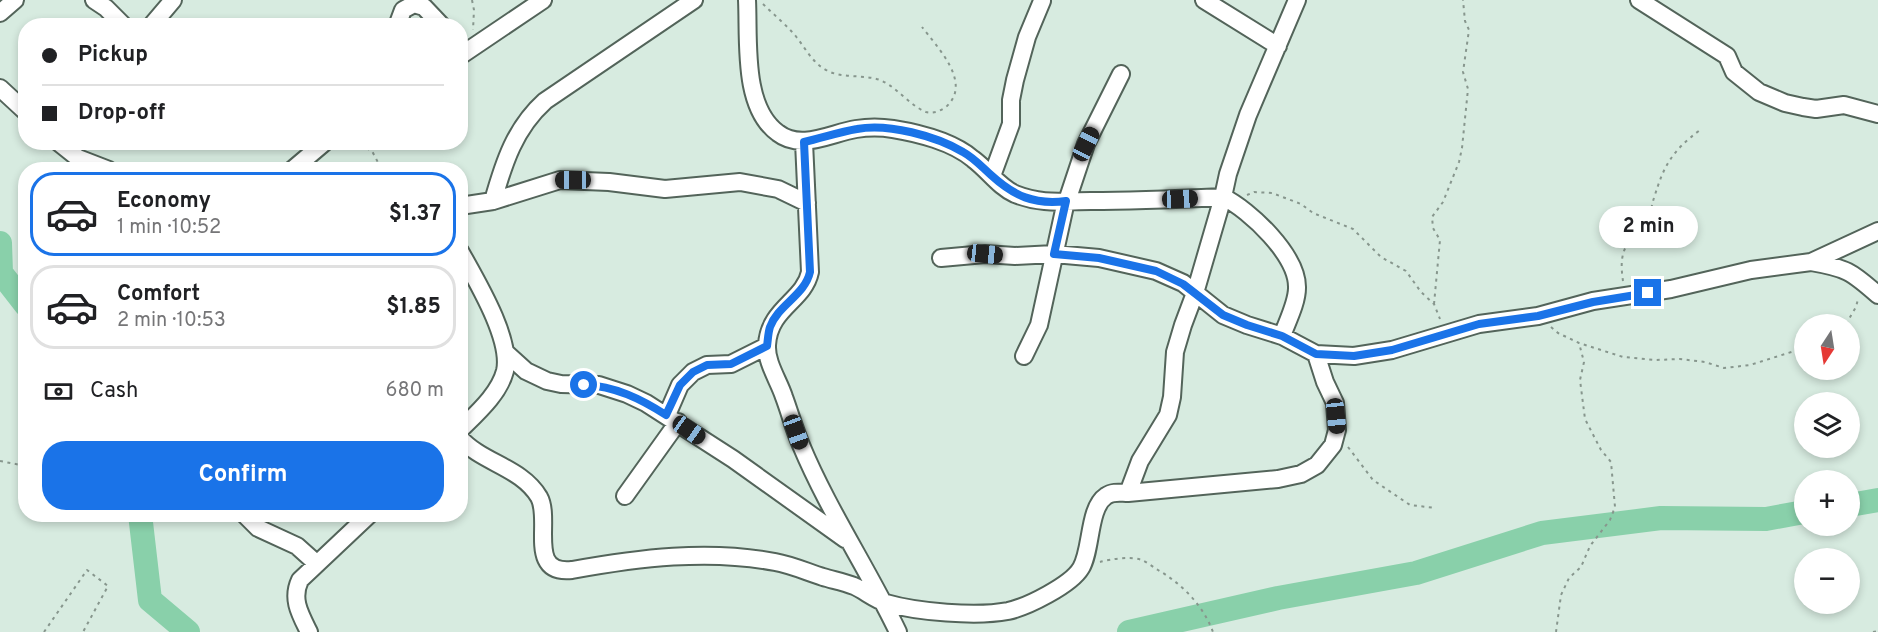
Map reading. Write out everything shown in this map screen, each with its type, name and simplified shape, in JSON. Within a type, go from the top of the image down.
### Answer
[{"type":"street","points":[[0,13],[15,0]]},
{"type":"street","points":[[94,0],[116,18]]},
{"type":"street","points":[[158,18],[173,0]]},
{"type":"street","points":[[468,48],[543,0]]},
{"type":"street","points":[[494,201],[509,150],[534,110],[544,100],[694,0]]},
{"type":"street","points":[[747,0],[750,73],[757,106],[779,135],[804,142],[858,128],[895,129],[930,138],[962,151],[1012,192],[1044,203],[1227,199],[1263,227],[1289,260],[1296,277],[1297,290],[1282,336]]},
{"type":"street","points":[[1204,0],[1278,46]]},
{"type":"street","points":[[1128,493],[1140,461],[1168,415],[1172,397],[1175,352],[1227,199],[1228,174],[1248,115],[1297,0]]},
{"type":"street","points":[[1639,0],[1727,56],[1734,72],[1759,92],[1785,103],[1803,107],[1816,109],[1844,105],[1878,114]]},
{"type":"street","points":[[992,176],[1011,124],[1011,100],[1018,70],[1042,1]]},
{"type":"street","points":[[400,18],[403,10],[414,4],[424,7],[434,18]]},
{"type":"street","points":[[1024,357],[1039,325],[1066,201],[1086,144],[1121,74]]},
{"type":"street","points":[[0,88],[18,105]]},
{"type":"street","points":[[804,142],[811,258],[808,280],[770,326],[767,346],[774,373],[801,446],[849,542],[898,632]]},
{"type":"street","points":[[68,150],[78,158],[88,162]]},
{"type":"street","points":[[301,162],[316,150]]},
{"type":"street","points":[[468,205],[494,201],[560,180],[634,184],[664,189],[740,182],[778,189],[807,203]]},
{"type":"street","points":[[941,258],[985,254],[1015,256],[1054,254],[1099,258],[1156,271],[1183,284],[1223,315],[1282,336],[1316,354],[1354,356],[1392,350],[1479,324],[1538,316],[1593,302],[1671,289],[1751,270],[1811,261],[1878,231]]},
{"type":"street","points":[[1811,261],[1849,271],[1878,295]]},
{"type":"street","points":[[468,266],[485,297],[505,352],[504,372],[495,392]]},
{"type":"street","points":[[625,496],[672,418],[680,385],[693,372],[707,365],[731,364],[767,346]]},
{"type":"street","points":[[505,352],[526,371],[547,381],[610,388],[637,398],[672,418],[849,542]]},
{"type":"street","points":[[468,445],[523,479],[539,497],[543,510],[545,556],[550,565],[559,570],[659,557],[754,558],[777,562],[853,586],[884,603],[927,612],[1008,611],[1053,593],[1081,568],[1096,512],[1106,495],[1114,492],[1128,493],[1278,479],[1301,474],[1317,465],[1333,445],[1337,430],[1335,403],[1324,382],[1316,354]]},
{"type":"street","points":[[468,421],[495,392],[526,371]]},
{"type":"street","points":[[252,522],[258,528],[297,546],[316,562]]},
{"type":"street","points":[[309,632],[297,608],[295,594],[300,580],[316,562],[361,522]]},
{"type":"path","points":[[468,36],[474,9],[472,0]]},
{"type":"path","points":[[759,0],[794,33],[813,60],[825,70],[880,81],[910,102],[931,113],[948,104],[957,86],[943,56],[922,27]]},
{"type":"path","points":[[1445,333],[1434,304],[1440,240],[1433,228],[1432,217],[1443,202],[1459,162],[1468,89],[1463,72],[1469,30],[1465,21],[1463,0]]},
{"type":"path","points":[[1625,297],[1621,268],[1623,253],[1629,242],[1647,223],[1665,168],[1679,146],[1700,130]]},
{"type":"path","points":[[1227,199],[1254,192],[1272,193],[1353,229],[1382,257],[1406,271],[1421,292],[1434,304]]},
{"type":"path","points":[[1852,314],[1863,282]]},
{"type":"path","points":[[1538,316],[1558,333],[1579,343],[1623,357],[1656,360],[1680,358],[1724,368],[1750,365],[1794,351]]},
{"type":"path","points":[[1556,632],[1561,595],[1569,578],[1581,567],[1590,546],[1610,520],[1615,507],[1611,462],[1591,433],[1585,419],[1580,380],[1584,362],[1579,343]]},
{"type":"path","points":[[1337,430],[1357,461],[1373,480],[1410,505],[1435,508]]},
{"type":"path","points":[[0,461],[18,464]]},
{"type":"path","points":[[1081,568],[1111,559],[1141,560],[1180,583],[1208,618],[1213,632]]},
{"type":"path","points":[[44,632],[87,570],[108,586],[83,632]]},
{"type":"path","points":[[1874,632],[1878,631]]},
{"type":"waterway","points":[[0,243],[1,273],[18,295]]},
{"type":"waterway","points":[[1860,503],[1878,500]]},
{"type":"waterway","points":[[1129,632],[1278,598],[1416,573],[1542,533],[1661,518],[1766,519],[1794,514]]},
{"type":"waterway","points":[[141,522],[150,600],[188,632]]},
{"type":"route","points":[[584,385],[599,386],[627,394],[666,415],[680,385],[693,372],[707,365],[731,364],[767,346],[770,326],[808,280],[810,272],[804,142],[858,128],[895,129],[930,138],[962,151],[1012,192],[1044,203],[1066,201],[1054,254],[1099,258],[1156,271],[1183,284],[1223,315],[1282,336],[1316,354],[1354,356],[1392,350],[1479,324],[1538,316],[1593,302],[1648,293]]}]
